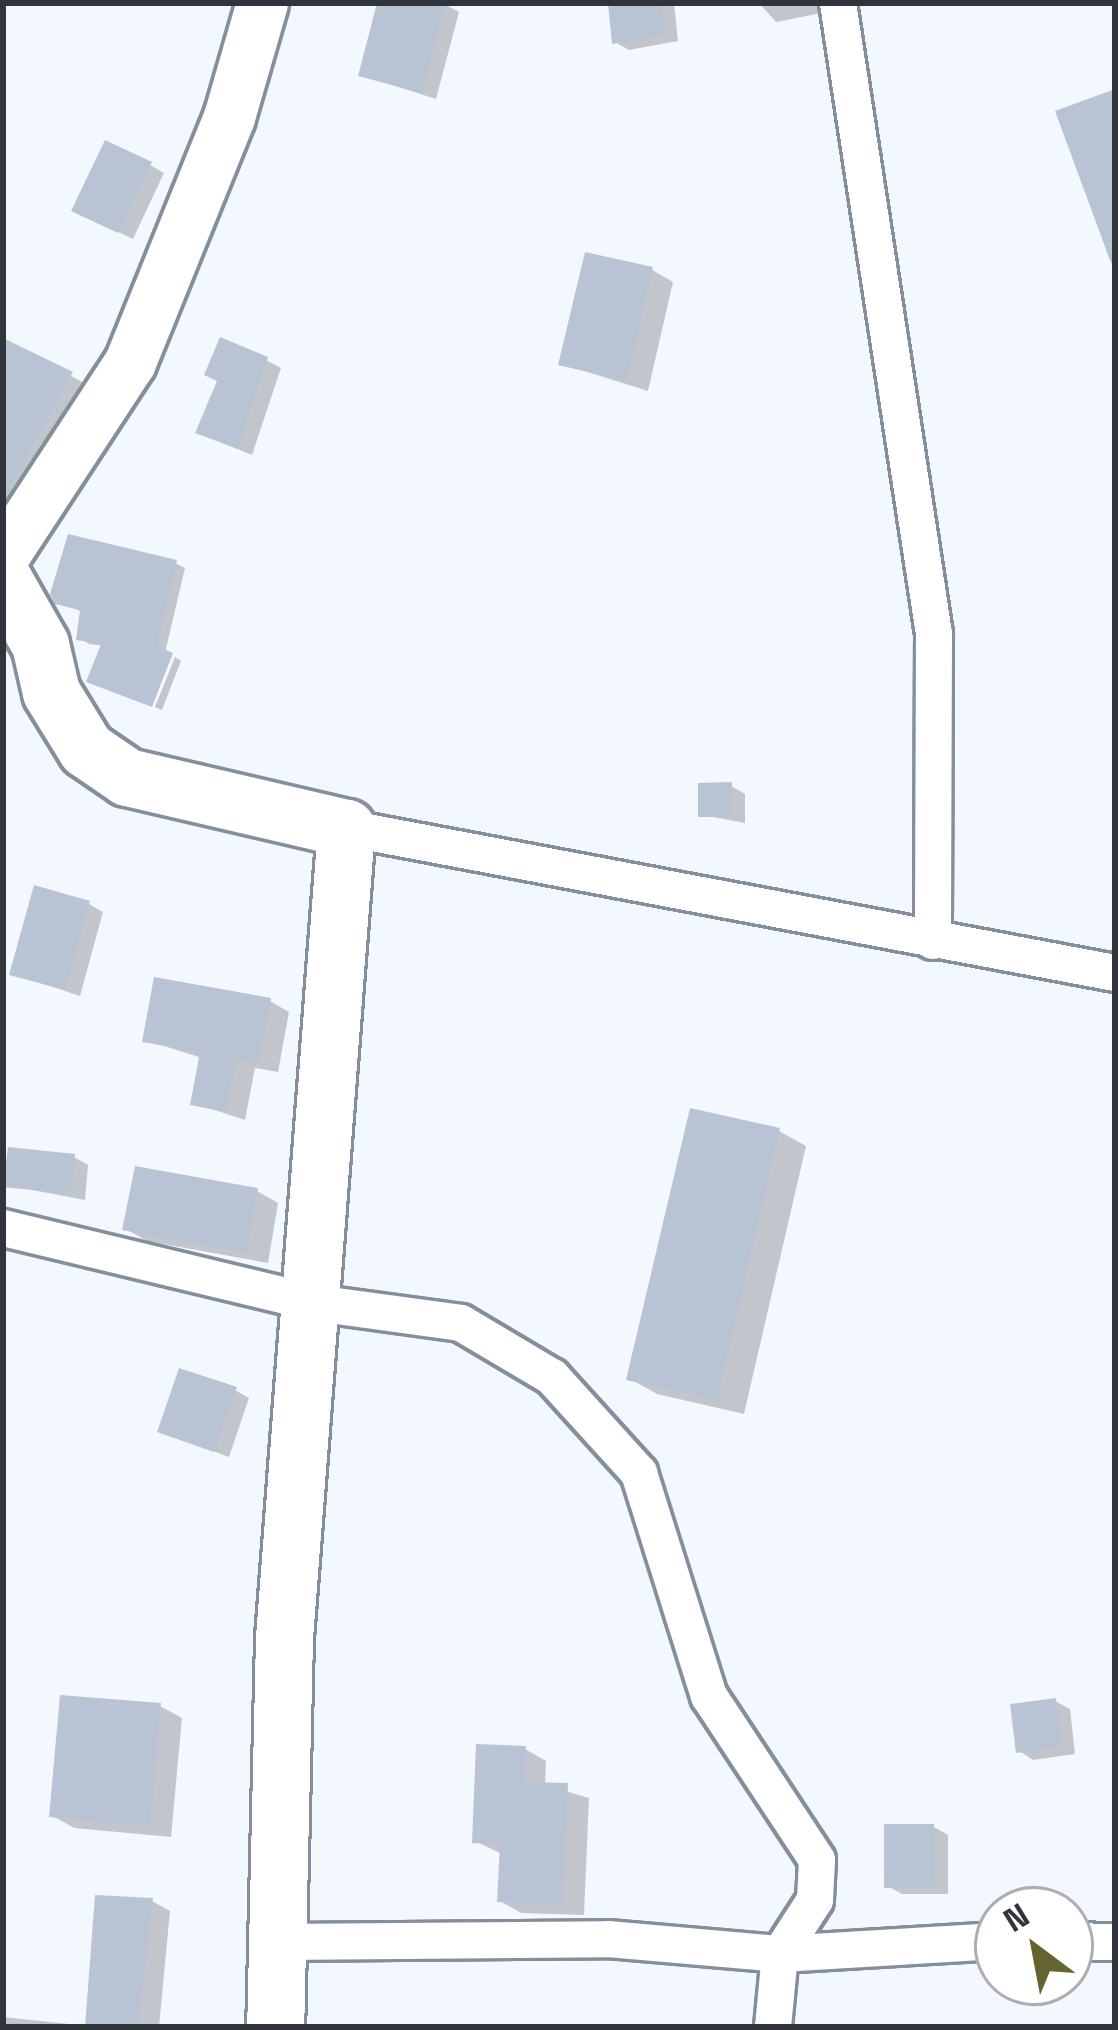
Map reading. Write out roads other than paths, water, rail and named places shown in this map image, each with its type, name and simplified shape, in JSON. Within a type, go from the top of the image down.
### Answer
[{"type":"main road","points":[[3,556],[130,362],[229,117],[262,3]]},
{"type":"main road","points":[[3,579],[40,644],[51,692],[86,749],[127,777],[346,828],[315,1303],[284,1638],[275,2027]]},
{"type":"street","points":[[838,3],[934,634],[932,940]]},
{"type":"street","points":[[346,828],[1115,973]]},
{"type":"street","points":[[3,1228],[315,1303],[461,1323],[552,1377],[639,1472],[709,1696],[817,1860],[815,1900],[780,1954],[773,2027]]},
{"type":"street","points":[[280,1942],[608,1939],[780,1954],[974,1942]]}]
